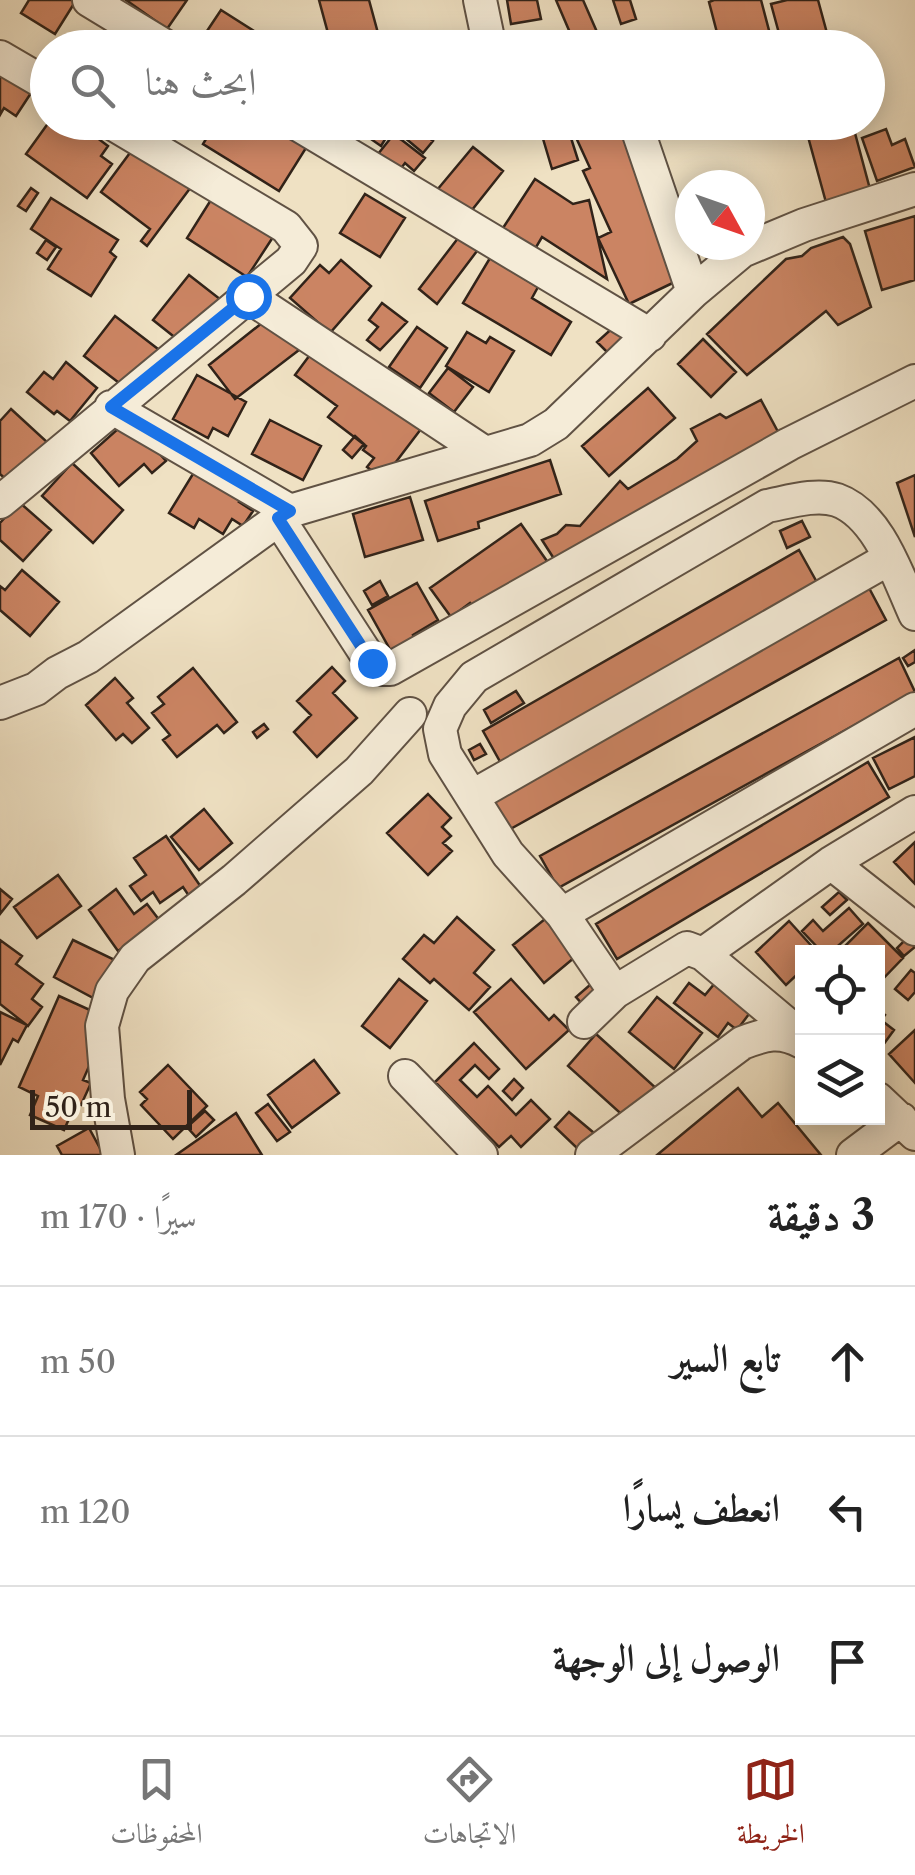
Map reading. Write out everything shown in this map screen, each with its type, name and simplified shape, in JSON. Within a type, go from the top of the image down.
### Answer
[{"type":"street","points":[[89,0],[138,30]]},
{"type":"street","points":[[480,0],[486,30]]},
{"type":"street","points":[[0,57],[30,74]]},
{"type":"street","points":[[0,502],[291,261],[301,246],[286,227],[140,140]]},
{"type":"street","points":[[324,140],[650,335]]},
{"type":"street","points":[[641,140],[693,292]]},
{"type":"street","points":[[0,703],[36,689],[56,673],[88,657],[284,514],[530,440],[556,424],[693,292],[742,251],[804,225],[915,189]]},
{"type":"street","points":[[248,296],[485,452]]},
{"type":"street","points":[[111,407],[284,514],[372,663],[390,669],[789,444],[915,382]]},
{"type":"street","points":[[615,992],[562,914],[508,854],[445,754],[440,729],[450,706],[474,677],[767,506],[802,499],[836,500],[866,520],[890,558],[915,614]]},
{"type":"street","points":[[473,796],[890,558]]},
{"type":"street","points":[[562,914],[915,710]]},
{"type":"street","points":[[118,1155],[108,1099],[102,1026],[112,990],[135,958],[234,880],[359,772],[410,714]]},
{"type":"street","points":[[703,954],[832,863],[915,812]]},
{"type":"street","points":[[832,863],[915,929]]},
{"type":"street","points":[[584,1022],[615,992],[687,948],[703,954],[797,1035]]},
{"type":"street","points":[[592,1155],[742,1043],[766,1034],[795,1036]]},
{"type":"street","points":[[405,1076],[481,1155]]},
{"type":"street","points":[[853,1155],[898,1117]]},
{"type":"building","points":[[29,0],[75,2],[58,30],[49,30],[21,13]]},
{"type":"building","points":[[126,0],[187,0],[167,29]]},
{"type":"building","points":[[319,0],[369,0],[377,30],[327,30]]},
{"type":"building","points":[[507,0],[537,0],[541,19],[511,24]]},
{"type":"building","points":[[556,0],[583,0],[596,30],[569,30]]},
{"type":"building","points":[[613,0],[630,0],[636,19],[621,24]]},
{"type":"building","points":[[761,0],[769,30],[716,30],[709,2]]},
{"type":"building","points":[[818,0],[826,30],[778,30],[771,4]]},
{"type":"building","points":[[221,10],[252,30],[208,30]]},
{"type":"building","points":[[0,72],[30,95],[16,116],[4,108],[0,115]]},
{"type":"building","points":[[885,129],[892,145],[905,139],[915,167],[877,181],[863,140],[885,140]]},
{"type":"building","points":[[36,140],[100,140],[108,146],[101,156],[112,164],[87,198],[26,154]]},
{"type":"building","points":[[205,140],[293,140],[306,148],[279,191],[203,144]]},
{"type":"building","points":[[389,140],[402,140],[425,158],[414,171],[405,163],[399,171],[378,154]]},
{"type":"building","points":[[408,140],[433,141],[423,153]]},
{"type":"building","points":[[543,140],[572,140],[578,160],[552,169]]},
{"type":"building","points":[[577,140],[630,140],[683,278],[629,304],[598,238],[611,232],[583,171],[590,168]]},
{"type":"building","points":[[809,140],[857,140],[871,193],[827,206]]},
{"type":"building","points":[[135,146],[191,187],[147,246],[141,241],[150,229],[101,192]]},
{"type":"building","points":[[473,147],[503,171],[468,215],[437,190]]},
{"type":"building","points":[[535,179],[573,204],[589,200],[607,279],[542,237],[535,249],[503,228]]},
{"type":"building","points":[[31,188],[38,193],[26,211],[18,206]]},
{"type":"building","points":[[365,194],[405,218],[380,257],[340,233]]},
{"type":"building","points":[[214,195],[275,234],[247,277],[187,238]]},
{"type":"building","points":[[51,198],[118,240],[110,252],[116,257],[91,296],[48,269],[61,249],[31,229]]},
{"type":"building","points":[[915,216],[915,280],[882,290],[865,231]]},
{"type":"building","points":[[462,233],[480,247],[437,304],[419,289]]},
{"type":"building","points":[[843,237],[850,244],[871,307],[838,325],[826,311],[747,375],[707,334],[786,259]]},
{"type":"building","points":[[46,240],[56,247],[47,260],[37,253]]},
{"type":"building","points":[[490,258],[538,287],[532,298],[571,322],[551,355],[463,303]]},
{"type":"building","points":[[341,260],[371,286],[330,333],[290,298],[320,265],[329,273]]},
{"type":"building","points":[[189,275],[225,303],[182,343],[153,320]]},
{"type":"building","points":[[382,303],[407,322],[380,350],[367,340],[378,327],[369,320]]},
{"type":"building","points":[[272,315],[299,350],[235,399],[209,365]]},
{"type":"building","points":[[115,316],[158,349],[127,389],[84,356]]},
{"type":"building","points":[[617,324],[633,341],[614,359],[597,342]]},
{"type":"building","points":[[417,327],[447,348],[420,388],[389,367]]},
{"type":"building","points":[[467,332],[486,343],[490,337],[514,351],[489,392],[446,366]]},
{"type":"building","points":[[703,339],[736,372],[711,397],[678,364]]},
{"type":"building","points":[[315,348],[421,429],[383,479],[367,467],[374,458],[363,450],[366,446],[328,417],[337,406],[295,375]]},
{"type":"building","points":[[66,362],[97,388],[70,421],[57,411],[54,414],[27,392],[44,372],[53,379]]},
{"type":"building","points":[[448,368],[473,387],[454,412],[429,393]]},
{"type":"building","points":[[197,375],[246,402],[228,436],[213,428],[208,438],[173,419]]},
{"type":"building","points":[[648,388],[675,418],[609,476],[582,446]]},
{"type":"building","points":[[761,400],[784,443],[558,565],[542,540],[566,525],[580,526],[620,481],[628,489],[677,459],[697,441],[691,429],[720,414],[726,418]]},
{"type":"building","points":[[11,409],[47,442],[10,483],[0,474],[0,421]]},
{"type":"building","points":[[129,419],[166,461],[152,473],[144,464],[119,486],[91,453]]},
{"type":"building","points":[[270,420],[321,446],[303,480],[252,454]]},
{"type":"building","points":[[355,436],[364,444],[352,458],[343,450]]},
{"type":"building","points":[[550,460],[561,494],[478,522],[479,528],[438,541],[425,501]]},
{"type":"building","points":[[72,463],[123,510],[93,543],[42,496]]},
{"type":"building","points":[[196,469],[242,498],[239,502],[253,511],[243,526],[232,519],[223,534],[199,519],[194,528],[169,513]]},
{"type":"building","points":[[915,475],[915,537],[897,483]]},
{"type":"building","points":[[410,497],[423,540],[365,557],[353,514]]},
{"type":"building","points":[[19,502],[51,530],[23,561],[0,540],[0,523]]},
{"type":"building","points":[[802,521],[810,537],[787,548],[780,531]]},
{"type":"building","points":[[521,524],[549,564],[475,610],[470,603],[451,617],[430,588]]},
{"type":"building","points":[[799,550],[819,586],[503,767],[483,731]]},
{"type":"building","points":[[22,570],[59,602],[30,636],[0,610],[0,586],[5,590]]},
{"type":"building","points":[[380,581],[388,596],[372,605],[364,591]]},
{"type":"building","points":[[417,583],[438,620],[392,653],[368,610]]},
{"type":"building","points":[[868,586],[886,620],[507,831],[488,797]]},
{"type":"building","points":[[915,650],[915,662],[908,666],[903,658]]},
{"type":"building","points":[[899,658],[915,692],[558,888],[540,856]]},
{"type":"building","points":[[332,667],[345,681],[333,693],[357,718],[317,757],[294,732],[311,715],[297,701]]},
{"type":"building","points":[[193,668],[237,722],[224,733],[217,725],[177,757],[163,740],[170,735],[152,713],[164,704],[158,697]]},
{"type":"building","points":[[115,678],[133,698],[127,703],[149,728],[132,743],[123,734],[116,740],[86,705]]},
{"type":"building","points":[[516,691],[524,703],[491,723],[484,710]]},
{"type":"building","points":[[264,724],[268,729],[257,738],[253,732]]},
{"type":"building","points":[[915,737],[915,776],[889,789],[873,758]]},
{"type":"building","points":[[480,744],[486,754],[474,760],[469,750]]},
{"type":"building","points":[[868,762],[889,797],[617,959],[596,924]]},
{"type":"building","points":[[428,794],[451,818],[442,827],[451,836],[443,843],[452,851],[428,875],[387,833]]},
{"type":"building","points":[[204,809],[232,843],[199,870],[171,837]]},
{"type":"building","points":[[166,836],[201,887],[189,896],[183,887],[160,903],[153,892],[141,901],[130,886],[146,875],[134,858]]},
{"type":"building","points":[[915,842],[915,884],[894,862]]},
{"type":"building","points":[[58,875],[81,906],[37,938],[14,907]]},
{"type":"building","points":[[0,889],[12,899],[0,914]]},
{"type":"building","points":[[116,889],[134,914],[147,904],[160,921],[118,951],[89,910]]},
{"type":"building","points":[[839,892],[847,900],[830,915],[822,907]]},
{"type":"building","points":[[849,908],[863,924],[839,945],[815,945],[802,931],[813,920],[823,931]]},
{"type":"building","points":[[457,917],[494,950],[474,973],[490,987],[469,1010],[434,979],[430,983],[403,959],[424,935],[434,943]]},
{"type":"building","points":[[545,919],[575,957],[544,983],[513,945]]},
{"type":"building","points":[[789,921],[811,945],[795,945],[795,977],[786,985],[756,952]]},
{"type":"building","points":[[868,923],[903,958],[885,977],[885,945],[846,945]]},
{"type":"building","points":[[907,938],[915,947],[904,956],[897,948]]},
{"type":"building","points":[[0,940],[22,956],[16,964],[43,984],[32,999],[42,1007],[28,1026],[0,1004]]},
{"type":"building","points":[[73,940],[117,961],[97,1000],[54,977]]},
{"type":"building","points":[[911,970],[915,973],[915,992],[908,1000],[895,989]]},
{"type":"building","points":[[399,979],[427,1001],[390,1048],[362,1026]]},
{"type":"building","points":[[511,979],[549,1020],[554,1015],[569,1030],[526,1069],[474,1012]]},
{"type":"building","points":[[689,983],[705,995],[715,983],[752,1010],[737,1030],[728,1023],[718,1037],[674,1003]]},
{"type":"building","points":[[591,984],[600,995],[585,1007],[576,997]]},
{"type":"building","points":[[59,996],[101,1015],[97,1048],[83,1080],[91,1083],[81,1105],[76,1103],[64,1130],[30,1115],[38,1096],[19,1087]]},
{"type":"building","points":[[657,997],[702,1033],[674,1069],[629,1032]]},
{"type":"building","points":[[0,1012],[27,1025],[18,1042],[13,1039],[0,1065]]},
{"type":"building","points":[[885,1023],[894,1030],[885,1042]]},
{"type":"building","points":[[915,1030],[915,1083],[889,1054]]},
{"type":"building","points":[[596,1034],[657,1089],[629,1121],[568,1066]]},
{"type":"building","points":[[474,1043],[499,1069],[489,1079],[475,1065],[460,1080],[477,1097],[488,1086],[516,1115],[531,1100],[550,1119],[521,1147],[511,1136],[499,1147],[435,1082]]},
{"type":"building","points":[[314,1060],[339,1093],[292,1128],[268,1095]]},
{"type":"building","points":[[168,1065],[207,1106],[173,1139],[141,1105],[147,1099],[140,1092]]},
{"type":"building","points":[[514,1079],[523,1088],[512,1100],[503,1091]]},
{"type":"building","points":[[738,1088],[762,1117],[778,1103],[821,1155],[657,1155]]},
{"type":"building","points":[[268,1104],[290,1132],[277,1141],[256,1113]]},
{"type":"building","points":[[205,1111],[214,1120],[196,1137],[187,1127]]},
{"type":"building","points":[[569,1112],[594,1133],[579,1150],[555,1127]]},
{"type":"building","points":[[236,1113],[262,1155],[176,1155]]},
{"type":"building","points":[[89,1128],[101,1150],[109,1155],[62,1155],[57,1146]]},
{"type":"route","points":[[248,296],[111,407],[290,511],[278,518],[372,663]]}]
